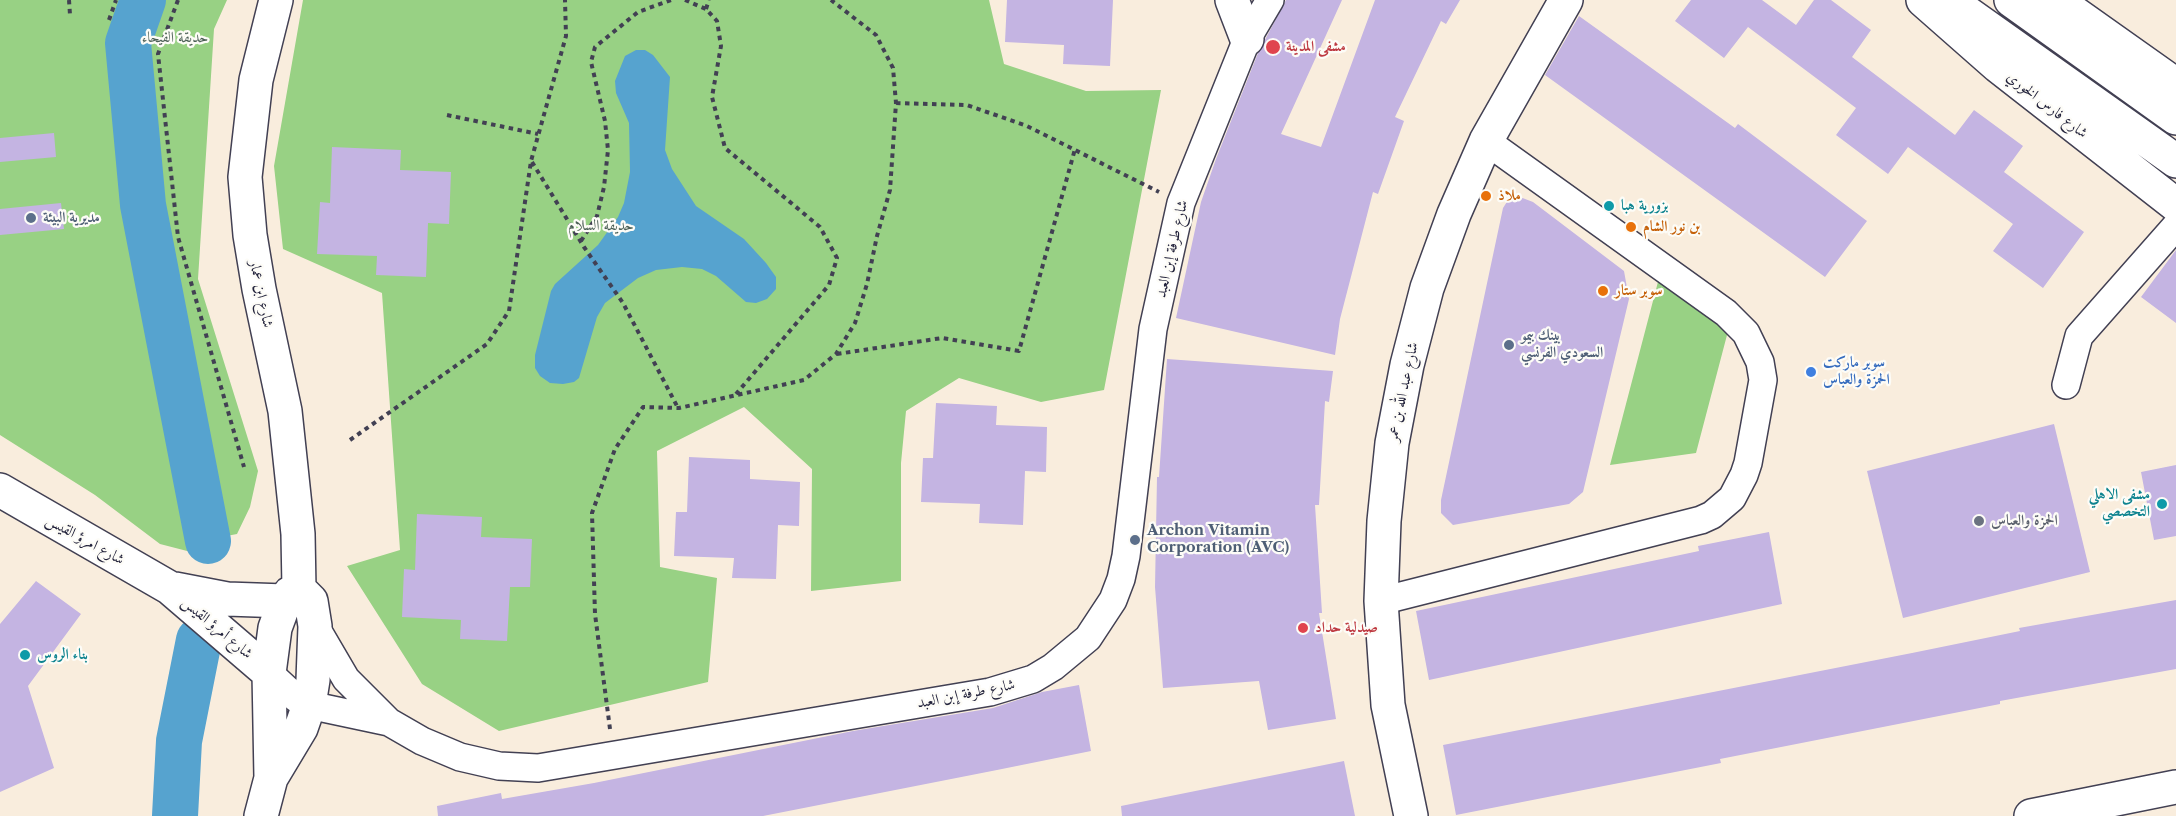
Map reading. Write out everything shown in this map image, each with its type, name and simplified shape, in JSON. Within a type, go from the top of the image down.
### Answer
[{"type":"main road","name":"شارع ابن عمار","points":[[261,816],[271,778],[269,673],[275,628],[292,595],[298,534],[286,421],[250,236],[245,177],[256,80],[276,0]]},
{"type":"main road","points":[[1232,0],[1247,39]]},
{"type":"main road","name":"شارع عبد الله بن عمر","points":[[1411,816],[1388,705],[1381,601],[1384,521],[1392,443],[1407,365],[1427,288],[1442,246],[1486,141],[1566,0]]},
{"type":"main road","name":"شارع فارس الخوري","points":[[1923,0],[2006,73],[2176,205]]},
{"type":"main road","points":[[1949,0],[2176,161]]},
{"type":"main road","points":[[2012,0],[2176,118]]},
{"type":"main road","points":[[2056,0],[2176,85]]},
{"type":"main road","name":"شارع امرؤ القيس","points":[[0,490],[170,588]]},
{"type":"main road","name":"شارع أمرؤ القيس","points":[[170,588],[227,599],[292,595]]},
{"type":"main road","name":"شارع أمرؤ القيس","points":[[170,588],[269,673]]},
{"type":"main road","name":"شارع ابن عمار","points":[[271,778],[293,745],[309,705],[315,626],[310,601],[292,595]]},
{"type":"main road","points":[[2031,816],[2083,811],[2176,787]]},
{"type":"street","name":"شارع طرفة إبن العبد","points":[[269,673],[296,698],[309,705],[388,722],[422,741],[460,757],[499,766],[538,768],[1001,689],[1033,679],[1071,654],[1101,620],[1121,579],[1126,556],[1153,329],[1181,204],[1247,39],[1270,0]]},
{"type":"street","points":[[1381,601],[1701,520],[1732,498],[1748,462],[1762,380],[1760,362],[1746,333],[1726,314],[1486,141]]},
{"type":"street","points":[[2066,385],[2079,336],[2176,226]]},
{"type":"street","name":"شارع طرفة إبن العبد","points":[[315,626],[346,678],[388,722]]},
{"type":"path","points":[[69,0],[70,15]]},
{"type":"path","points":[[109,20],[116,0]]},
{"type":"path","points":[[178,0],[161,38],[158,54],[178,237],[244,467]]},
{"type":"path","points":[[350,440],[487,344],[509,311],[531,160],[566,36],[564,0]]},
{"type":"path","points":[[581,240],[597,216],[604,187],[608,150],[605,120],[591,62],[595,47],[638,12],[671,0]]},
{"type":"path","points":[[686,0],[706,9],[717,21],[720,38],[712,97],[725,148],[820,227],[837,258],[829,285],[736,395]]},
{"type":"path","points":[[706,9],[709,0]]},
{"type":"path","points":[[613,755],[595,614],[592,513],[615,449],[643,407],[679,408],[804,380],[836,354],[855,323],[890,190],[896,103],[893,68],[876,35],[831,0]]},
{"type":"path","points":[[896,103],[968,105],[1027,126],[1181,204]]},
{"type":"path","points":[[447,115],[538,134]]},
{"type":"path","points":[[836,354],[942,338],[1020,351],[1075,149]]},
{"type":"path","points":[[531,160],[584,247],[623,303],[679,408]]},
{"type":"green space","name":"حديقة الفيحاء","points":[[0,0],[227,0],[214,29],[198,279],[258,471],[250,507],[237,534],[221,537],[157,191],[148,65],[112,68],[130,231],[194,517],[191,552],[160,544],[95,495],[0,435]]},
{"type":"green space","name":"حديقة السلام","points":[[303,0],[989,0],[1004,64],[1086,91],[1161,90],[1104,390],[1041,402],[959,378],[906,411],[901,463],[901,581],[811,591],[812,469],[744,407],[657,451],[660,567],[717,578],[708,682],[499,731],[422,684],[347,566],[400,550],[382,293],[283,249],[274,166]]},
{"type":"green space","points":[[1659,278],[1732,316],[1696,453],[1610,465]]},
{"type":"water","points":[[636,50],[645,50],[653,55],[670,77],[665,150],[672,169],[696,206],[744,239],[766,263],[776,277],[776,289],[767,299],[756,303],[746,302],[716,276],[702,269],[682,267],[656,270],[638,278],[605,303],[597,317],[579,378],[574,382],[563,384],[550,383],[540,376],[535,368],[535,355],[551,291],[555,284],[598,245],[618,217],[624,203],[630,172],[629,123],[616,93],[615,81],[625,56]]},
{"type":"building","points":[[1007,0],[1113,0],[1110,66],[1063,64],[1064,45],[1005,42]]},
{"type":"building","points":[[1286,0],[1342,0],[1281,134],[1321,147],[1375,0],[1460,0],[1446,24],[1441,21],[1395,117],[1404,121],[1378,194],[1373,192],[1340,319],[1335,355],[1176,318],[1201,202],[1258,53]]},
{"type":"building","points":[[1691,0],[1762,0],[1796,25],[1814,0],[1831,0],[1871,30],[1852,57],[1955,135],[1974,110],[2023,146],[2004,172],[2084,232],[2043,288],[1993,251],[2013,224],[1908,147],[1888,174],[1836,135],[1856,108],[1748,27],[1724,58],[1675,21]]},
{"type":"building","points":[[1579,16],[1735,128],[1738,124],[1867,221],[1825,277],[1545,75]]},
{"type":"building","points":[[54,133],[56,157],[0,162],[0,138]]},
{"type":"building","points":[[332,147],[401,150],[400,170],[451,172],[449,224],[428,223],[426,277],[376,275],[377,256],[317,254],[320,202],[330,203]]},
{"type":"building","points":[[1512,194],[1533,202],[1624,271],[1629,299],[1583,492],[1569,504],[1453,525],[1441,513],[1441,500],[1503,208]]},
{"type":"building","name":"مديرية البيئة","points":[[61,203],[64,229],[0,235],[0,209]]},
{"type":"building","points":[[2176,250],[2176,323],[2141,297]]},
{"type":"building","points":[[1167,359],[1333,371],[1329,402],[1325,401],[1319,505],[1315,505],[1322,613],[1319,613],[1336,719],[1268,730],[1259,681],[1163,688],[1155,587],[1157,477],[1159,477]]},
{"type":"building","points":[[936,403],[997,406],[996,425],[1047,427],[1046,472],[1025,471],[1023,525],[979,523],[980,504],[921,502],[923,458],[933,458]]},
{"type":"building","name":"الحمزة والعباس","points":[[2054,424],[2090,572],[1903,618],[1867,471]]},
{"type":"building","points":[[689,457],[750,460],[750,479],[800,482],[799,526],[778,525],[776,579],[732,578],[734,558],[674,556],[676,512],[687,512]]},
{"type":"building","name":"مشفى الاهلي التخصصي","points":[[2176,465],[2176,536],[2154,540],[2141,472]]},
{"type":"building","points":[[417,514],[482,517],[481,537],[532,539],[530,587],[510,587],[507,641],[460,639],[461,620],[402,617],[404,569],[415,570]]},
{"type":"building","points":[[1769,532],[1782,604],[1429,680],[1416,611],[1699,551],[1698,546]]},
{"type":"building","name":"بناء الروس","points":[[36,581],[81,614],[28,686],[54,768],[0,792],[0,624]]},
{"type":"building","points":[[2176,600],[2176,669],[2000,701],[2000,704],[1720,759],[1721,763],[1456,815],[1443,745],[1912,653],[2020,631],[2019,628]]},
{"type":"building","points":[[1079,685],[1091,751],[763,816],[438,816],[437,806],[501,793],[502,799],[594,783],[853,731],[993,708],[1042,692]]},
{"type":"building","points":[[1344,761],[1355,816],[1122,816],[1121,806]]},
{"type":"waterway","points":[[143,0],[128,43],[143,205],[208,541]]},
{"type":"waterway","points":[[175,816],[179,741],[199,640]]},
{"type":"place","name":"مشفى المدينة","points":[[1273,47]]},
{"type":"place","name":"ملاذ","points":[[1486,196]]},
{"type":"place","name":"بزورية هبا","points":[[1609,206]]},
{"type":"place","name":"مديرية البيئة","points":[[31,218]]},
{"type":"place","name":"بن نور الشام","points":[[1631,227]]},
{"type":"place","name":"سوبر ستار","points":[[1603,291]]},
{"type":"place","name":"بينك بيمو السعودي الفرنسي","points":[[1509,345]]},
{"type":"place","name":"سوبر ماركت الحمزة والعباس","points":[[1811,372]]},
{"type":"place","name":"مشفى الاهلي التخصصي","points":[[2162,504]]},
{"type":"place","name":"الحمزة والعباس","points":[[1979,521]]},
{"type":"place","name":"Archon Vitamin Corporation (AVC)","points":[[1135,540]]},
{"type":"place","name":"صيدلية حداد","points":[[1303,628]]},
{"type":"place","name":"بناء الروس","points":[[25,655]]}]
